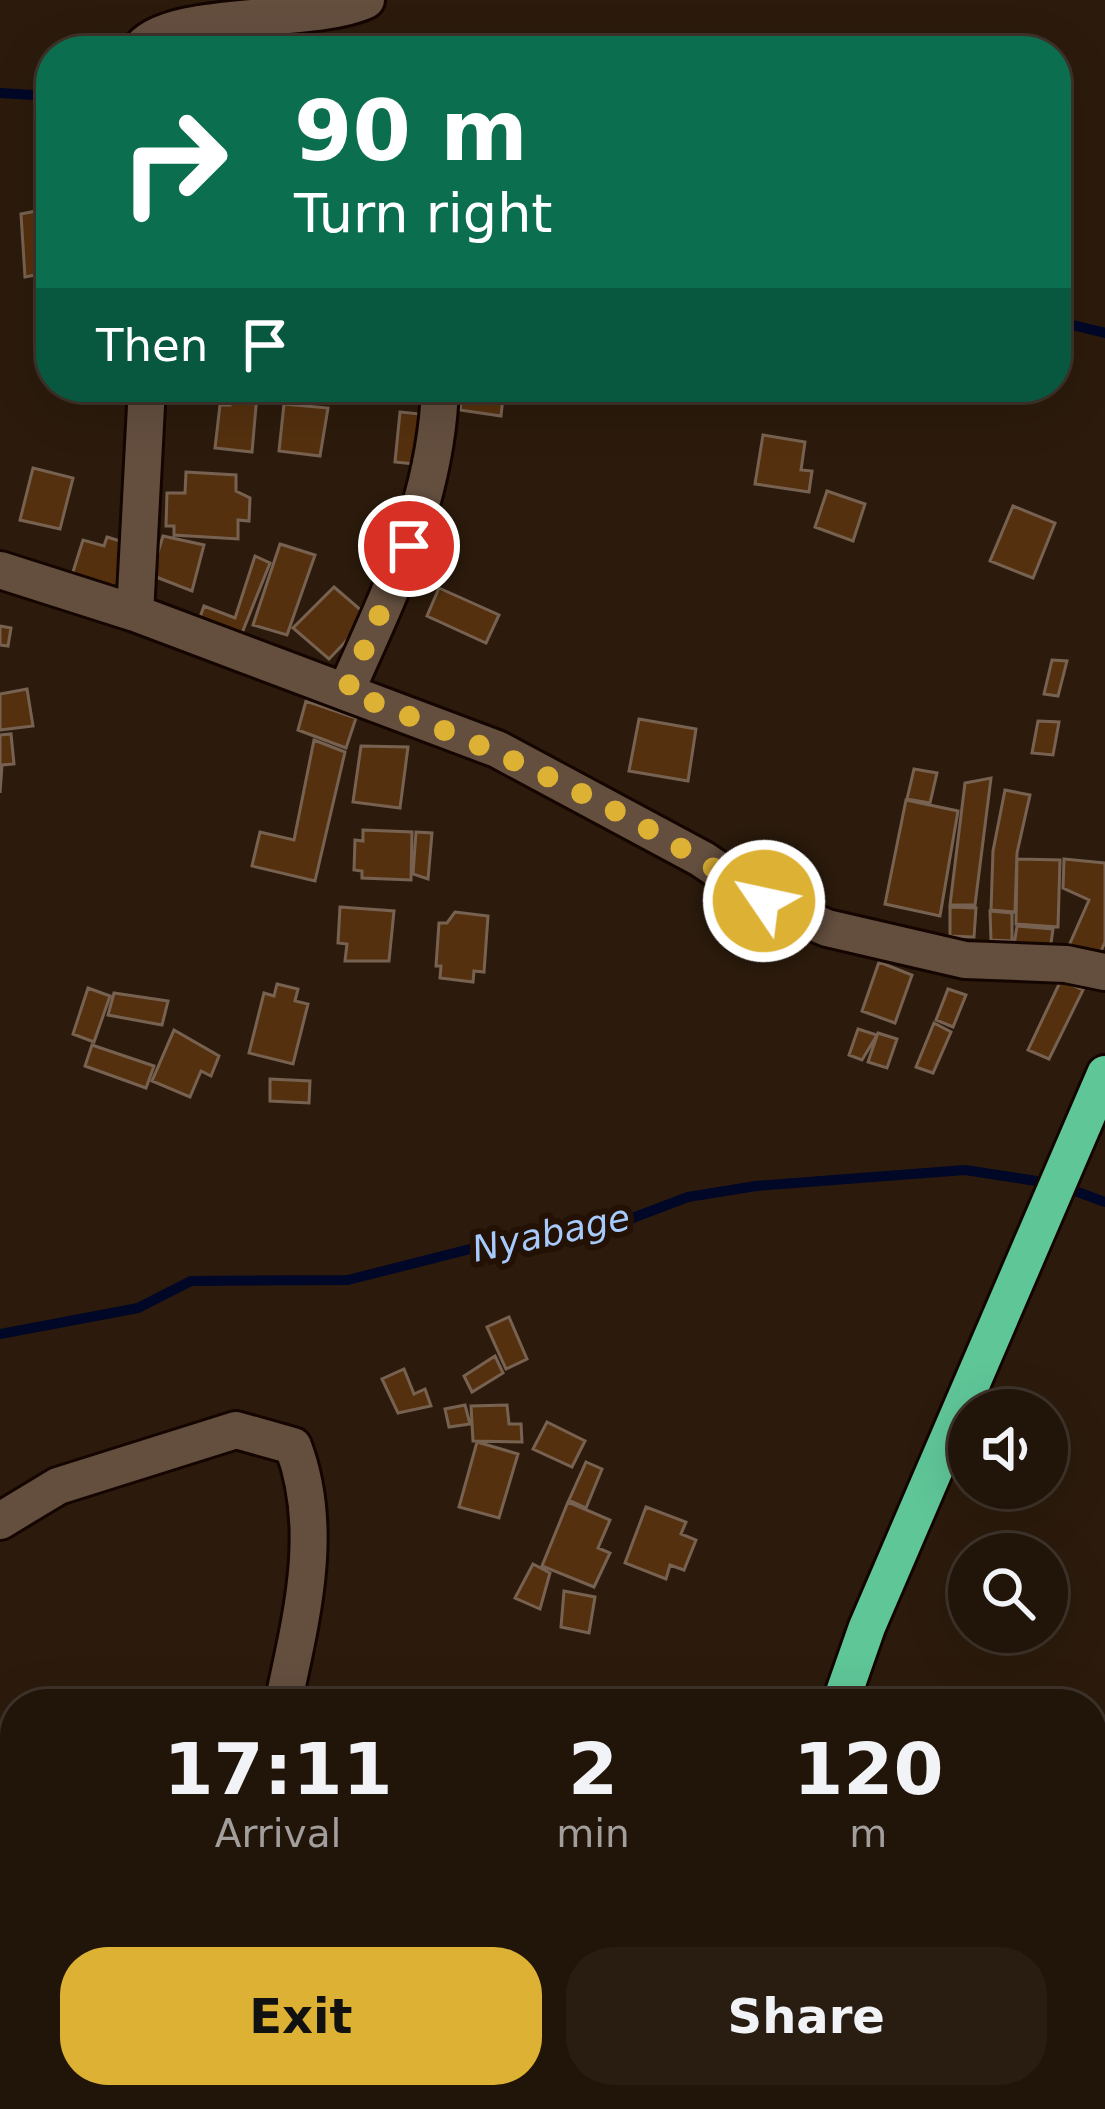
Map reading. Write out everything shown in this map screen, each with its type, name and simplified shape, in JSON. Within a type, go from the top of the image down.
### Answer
[{"type":"highway","points":[[845,1689],[867,1628],[1105,1074]]},
{"type":"street","points":[[157,36],[194,24],[290,19],[366,0]]},
{"type":"street","points":[[135,613],[146,402]]},
{"type":"street","points":[[346,692],[409,546],[433,471],[439,402]]},
{"type":"street","points":[[0,570],[135,613],[535,767],[702,859],[764,901],[827,928],[965,960],[1105,972]]},
{"type":"street","points":[[0,1521],[58,1486],[236,1430],[293,1446],[308,1485],[308,1584],[287,1689]]},
{"type":"building","points":[[36,211],[36,275],[25,277],[21,214]]},
{"type":"building","points":[[256,402],[252,452],[215,448],[220,405]]},
{"type":"building","points":[[461,402],[502,402],[501,416],[460,410]]},
{"type":"building","points":[[284,404],[328,408],[320,456],[279,451]]},
{"type":"building","points":[[400,412],[420,414],[415,464],[395,462]]},
{"type":"building","points":[[763,435],[805,442],[801,470],[812,471],[809,492],[755,484]]},
{"type":"building","points":[[33,468],[73,478],[60,529],[20,520]]},
{"type":"building","points":[[186,472],[236,475],[236,491],[250,498],[249,521],[238,520],[238,539],[174,535],[174,526],[166,526],[167,493],[185,493]]},
{"type":"building","points":[[827,491],[865,504],[853,541],[815,527]]},
{"type":"building","points":[[1013,506],[1055,523],[1033,578],[990,561]]},
{"type":"building","points":[[163,536],[204,545],[192,591],[151,575]]},
{"type":"building","points":[[107,537],[130,544],[124,591],[72,575],[83,540],[104,546]]},
{"type":"building","points":[[280,544],[315,555],[287,635],[253,625]]},
{"type":"building","points":[[255,556],[270,563],[240,638],[199,620],[204,606],[235,618]]},
{"type":"building","points":[[334,587],[369,617],[329,659],[293,628]]},
{"type":"building","points":[[439,588],[499,615],[486,643],[427,616]]},
{"type":"building","points":[[0,626],[11,628],[8,646],[0,645]]},
{"type":"building","points":[[1052,660],[1067,661],[1058,696],[1044,694]]},
{"type":"building","points":[[27,689],[33,726],[0,730],[0,694]]},
{"type":"building","points":[[306,701],[356,718],[346,748],[298,730]]},
{"type":"building","points":[[639,719],[696,729],[688,781],[629,771]]},
{"type":"building","points":[[1038,721],[1059,722],[1053,755],[1032,753]]},
{"type":"building","points":[[11,734],[14,764],[2,765],[0,793],[0,735]]},
{"type":"building","points":[[314,740],[345,752],[315,881],[252,866],[260,832],[294,840]]},
{"type":"building","points":[[361,746],[408,747],[400,808],[353,802]]},
{"type":"building","points":[[914,769],[937,773],[930,803],[907,799]]},
{"type":"building","points":[[991,778],[975,905],[950,905],[965,783]]},
{"type":"building","points":[[1005,790],[1030,795],[1017,853],[1015,912],[991,910],[993,851]]},
{"type":"building","points":[[906,800],[958,811],[940,916],[885,904]]},
{"type":"building","points":[[363,830],[412,832],[411,880],[362,878],[362,871],[354,870],[355,840],[363,841]]},
{"type":"building","points":[[416,832],[432,833],[428,879],[413,874]]},
{"type":"building","points":[[1017,859],[1060,860],[1058,927],[1016,924]]},
{"type":"building","points":[[1064,859],[1105,863],[1105,942],[1097,960],[1067,950],[1089,900],[1063,888]]},
{"type":"building","points":[[340,907],[394,911],[389,961],[345,961],[347,944],[338,943]]},
{"type":"building","points":[[950,907],[976,908],[974,937],[950,936]]},
{"type":"building","points":[[990,911],[1012,913],[1012,941],[991,940]]},
{"type":"building","points":[[455,912],[488,916],[484,972],[474,971],[473,982],[440,978],[441,966],[436,966],[439,923],[447,923]]},
{"type":"building","points":[[1017,926],[1053,929],[1049,957],[1013,952]]},
{"type":"building","points":[[879,962],[912,975],[895,1023],[862,1011]]},
{"type":"building","points":[[1061,980],[1083,990],[1049,1059],[1028,1050]]},
{"type":"building","points":[[277,984],[298,989],[295,1001],[308,1004],[293,1064],[249,1053],[264,993],[274,996]]},
{"type":"building","points":[[88,988],[110,996],[94,1042],[73,1034]]},
{"type":"building","points":[[948,989],[966,995],[953,1027],[936,1020]]},
{"type":"building","points":[[114,993],[168,1001],[162,1025],[108,1015]]},
{"type":"building","points":[[934,1023],[951,1032],[933,1073],[916,1067]]},
{"type":"building","points":[[858,1029],[877,1035],[862,1060],[849,1055]]},
{"type":"building","points":[[174,1030],[219,1056],[211,1076],[201,1071],[190,1097],[152,1081]]},
{"type":"building","points":[[878,1033],[897,1039],[887,1068],[868,1062]]},
{"type":"building","points":[[92,1045],[154,1066],[146,1088],[85,1066]]},
{"type":"building","points":[[270,1079],[310,1081],[309,1103],[270,1101]]},
{"type":"building","points":[[509,1317],[527,1359],[506,1369],[487,1327]]},
{"type":"building","points":[[495,1356],[503,1373],[472,1392],[464,1376]]},
{"type":"building","points":[[404,1369],[414,1394],[425,1389],[431,1406],[398,1413],[382,1379]]},
{"type":"building","points":[[465,1405],[470,1424],[449,1427],[445,1409]]},
{"type":"building","points":[[507,1405],[509,1424],[521,1424],[522,1442],[473,1441],[471,1406]]},
{"type":"building","points":[[547,1422],[585,1441],[572,1467],[533,1449]]},
{"type":"building","points":[[477,1442],[518,1454],[499,1518],[459,1507]]},
{"type":"building","points":[[586,1462],[602,1469],[586,1508],[569,1500]]},
{"type":"building","points":[[568,1502],[610,1520],[598,1548],[610,1553],[594,1587],[542,1566]]},
{"type":"building","points":[[646,1507],[686,1522],[681,1534],[696,1540],[684,1570],[670,1565],[666,1579],[625,1563]]},
{"type":"building","points":[[533,1564],[550,1573],[540,1609],[515,1598]]},
{"type":"building","points":[[564,1591],[595,1597],[589,1633],[561,1627]]},
{"type":"waterway","points":[[0,93],[36,95]]},
{"type":"waterway","points":[[1071,325],[1105,333]]},
{"type":"waterway","name":"Nyabage","points":[[0,1334],[138,1308],[191,1281],[348,1280],[541,1231],[601,1230],[688,1197],[756,1186],[965,1170],[1056,1184],[1105,1202]]},
{"type":"route","points":[[409,546],[346,692],[497,748],[702,859],[764,901]]}]
